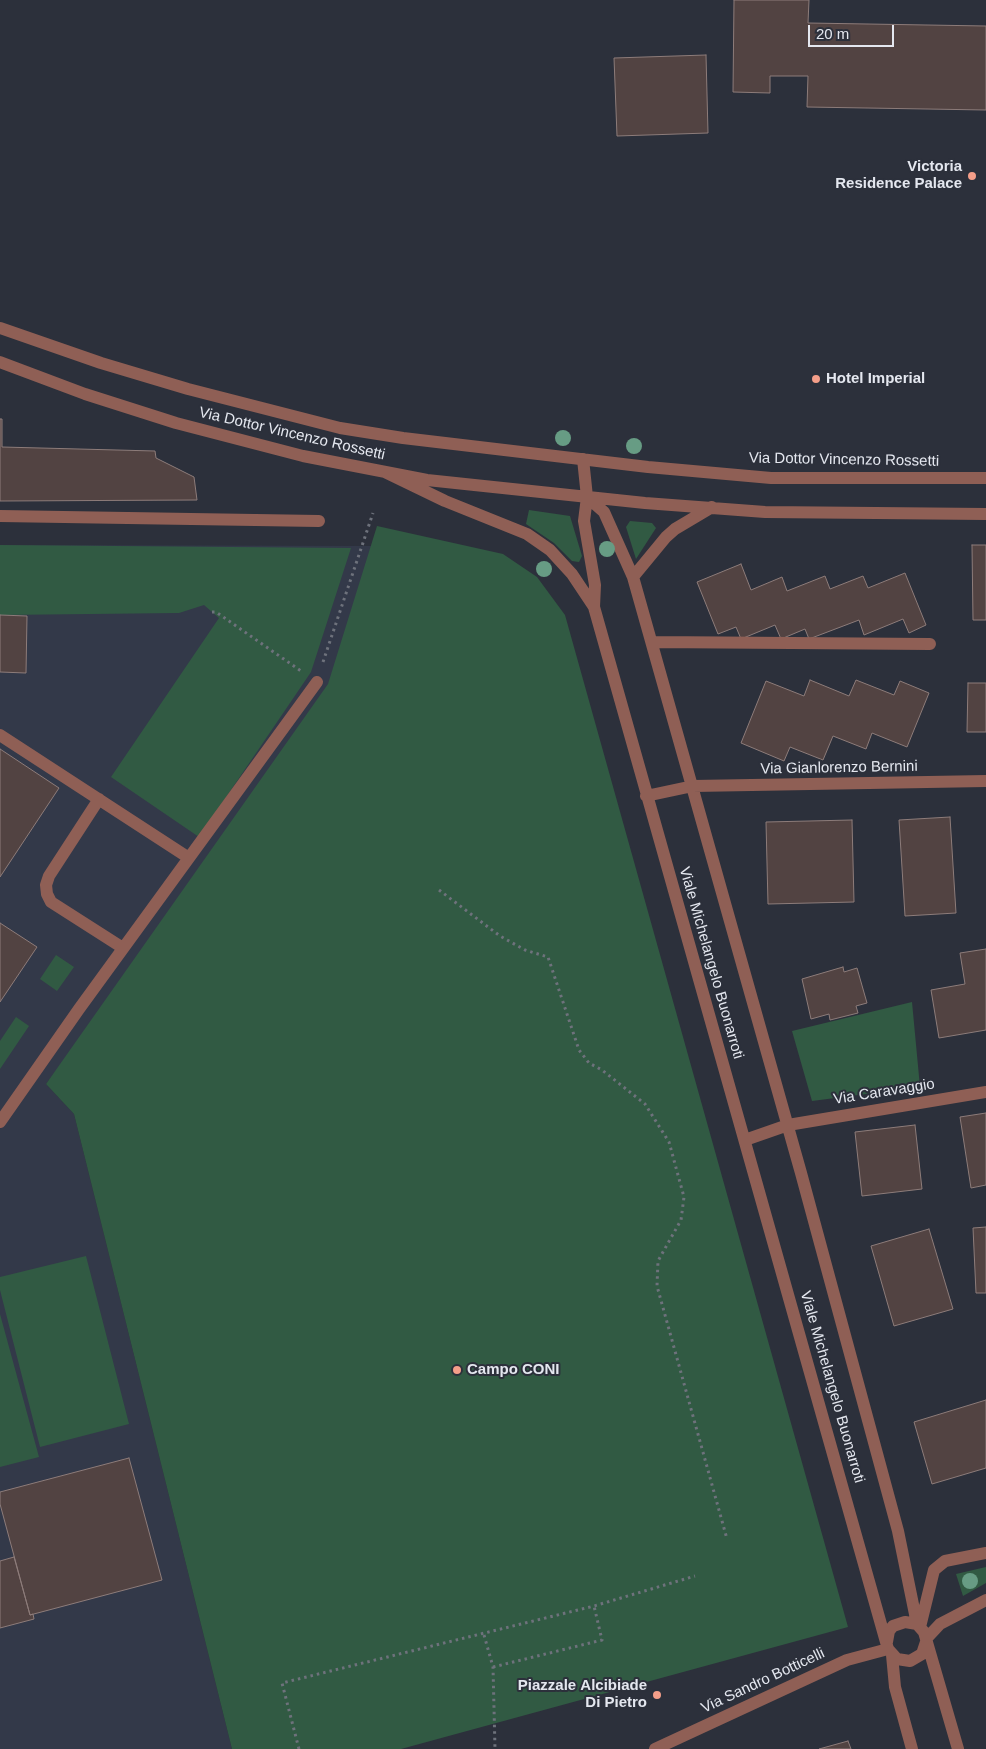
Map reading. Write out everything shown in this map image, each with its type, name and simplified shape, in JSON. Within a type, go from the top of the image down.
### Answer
[{"type":"street","name":"Via Dottor Vincenzo Rossetti","points":[[0,328],[130,372],[236,402],[340,428],[403,438],[771,478],[986,478]]},
{"type":"street","name":"Via Dottor Vincenzo Rossetti","points":[[0,362],[85,394],[176,424],[303,456],[385,472],[480,486],[587,497],[794,513],[986,514]]},
{"type":"street","points":[[583,459],[587,497]]},
{"type":"street","name":"Viale Michelangelo Buonarroti","points":[[385,472],[445,501],[527,534],[550,550],[572,574],[594,607],[889,1649],[895,1687],[912,1749]]},
{"type":"street","name":"Viale Michelangelo Buonarroti","points":[[587,497],[584,521],[596,585],[594,607]]},
{"type":"street","name":"Viale Michelangelo Buonarroti","points":[[587,497],[604,512],[634,577],[788,1125],[898,1531],[918,1625],[926,1640],[958,1749]]},
{"type":"street","points":[[634,577],[670,533],[712,507]]},
{"type":"street","points":[[0,516],[319,521]]},
{"type":"street","points":[[652,642],[930,644]]},
{"type":"street","points":[[0,1122],[123,948],[317,682]]},
{"type":"street","points":[[0,734],[62,769],[99,799],[189,858]]},
{"type":"street","name":"Via Gianlorenzo Bernini","points":[[694,786],[986,781]]},
{"type":"street","points":[[646,796],[694,786]]},
{"type":"street","points":[[99,799],[49,876],[46,894],[51,902],[123,948]]},
{"type":"street","name":"Via Caravaggio","points":[[788,1125],[986,1092]]},
{"type":"street","points":[[745,1140],[788,1125]]},
{"type":"street","points":[[986,1553],[945,1561],[934,1570],[926,1608],[918,1625],[905,1622],[893,1626],[887,1637],[889,1649],[897,1659],[910,1661],[922,1654],[926,1640],[940,1624],[986,1600]]},
{"type":"street","name":"Via Sandro Botticelli","points":[[655,1749],[847,1660],[889,1649]]},
{"type":"path","points":[[212,612],[216,612],[317,682],[373,513]]},
{"type":"path","points":[[439,890],[500,936],[525,950],[548,958],[579,1050],[588,1063],[602,1070],[645,1104],[669,1142],[684,1197],[681,1220],[658,1261],[657,1286],[728,1539]]},
{"type":"path","points":[[299,1749],[282,1682],[484,1635],[594,1606],[694,1576]]},
{"type":"path","points":[[493,1668],[602,1640],[594,1606]]},
{"type":"path","points":[[484,1635],[493,1668],[495,1749]]},
{"type":"shaded area","points":[[0,545],[379,546],[451,550],[46,1084],[74,1114],[232,1749],[0,1749]]},
{"type":"green space","points":[[529,510],[570,516],[582,556],[579,562],[572,561],[554,543],[526,524]]},
{"type":"green space","points":[[630,521],[652,523],[656,528],[636,559],[626,527]]},
{"type":"green space","name":"Campo CONI","points":[[377,526],[503,554],[537,577],[565,615],[848,1627],[401,1749],[232,1749],[74,1114],[46,1084],[328,684]]},
{"type":"green space","points":[[0,545],[351,548],[311,672],[199,837],[111,777],[219,618],[204,605],[179,613],[0,615]]},
{"type":"green space","points":[[56,955],[74,967],[57,991],[40,979]]},
{"type":"green space","points":[[912,1002],[920,1087],[812,1101],[792,1031]]},
{"type":"green space","points":[[16,1017],[29,1026],[0,1069],[0,1041]]},
{"type":"green space","points":[[86,1256],[129,1424],[40,1447],[0,1290],[0,1277]]},
{"type":"green space","points":[[0,1314],[39,1457],[0,1467]]},
{"type":"green space","points":[[986,1567],[986,1583],[963,1596],[956,1574]]},
{"type":"building","points":[[734,0],[809,0],[808,23],[986,26],[986,110],[807,107],[808,76],[770,76],[770,93],[733,92]]},
{"type":"building","points":[[706,55],[708,133],[617,136],[614,58]]},
{"type":"building","points":[[0,419],[2,419],[2,447],[155,451],[156,458],[194,477],[197,500],[0,501]]},
{"type":"building","points":[[972,545],[986,545],[986,620],[973,620]]},
{"type":"building","points":[[741,564],[751,590],[782,577],[787,591],[825,576],[830,589],[863,576],[868,588],[905,573],[926,625],[909,633],[903,619],[864,635],[859,620],[809,639],[805,629],[781,639],[775,625],[741,639],[736,627],[718,634],[697,582]]},
{"type":"building","points":[[0,615],[27,616],[26,673],[0,672]]},
{"type":"building","points":[[810,680],[849,696],[856,680],[894,695],[900,681],[929,693],[907,747],[872,733],[866,749],[833,736],[823,760],[790,747],[784,761],[741,743],[766,681],[804,696]]},
{"type":"building","points":[[968,683],[986,683],[986,732],[967,732]]},
{"type":"building","points":[[0,749],[59,788],[0,877]]},
{"type":"building","points":[[950,817],[956,913],[905,916],[899,820]]},
{"type":"building","points":[[852,820],[854,902],[768,904],[766,822]]},
{"type":"building","points":[[0,923],[37,947],[0,1002]]},
{"type":"building","points":[[986,949],[986,1030],[939,1038],[931,990],[965,984],[960,953]]},
{"type":"building","points":[[843,967],[844,972],[857,968],[867,1003],[856,1006],[858,1013],[830,1020],[829,1014],[811,1019],[802,979]]},
{"type":"building","points":[[986,1113],[986,1185],[971,1188],[960,1117]]},
{"type":"building","points":[[915,1125],[922,1189],[862,1196],[855,1132]]},
{"type":"building","points":[[986,1227],[986,1293],[976,1293],[973,1228]]},
{"type":"building","points":[[929,1229],[953,1309],[894,1326],[871,1246]]},
{"type":"building","points":[[986,1400],[986,1468],[932,1484],[914,1422]]},
{"type":"building","points":[[129,1458],[162,1580],[30,1615],[0,1504],[0,1492]]},
{"type":"building","points":[[14,1557],[30,1615],[33,1614],[34,1619],[0,1628],[0,1561]]},
{"type":"building","points":[[848,1741],[851,1749],[819,1749]]},
{"type":"place","name":"Victoria Residence Palace","points":[[972,176]]},
{"type":"place","name":"Hotel Imperial","points":[[816,379]]},
{"type":"place","name":"Campo CONI","points":[[457,1370]]},
{"type":"place","name":"Piazzale Alcibiade Di Pietro","points":[[657,1695]]}]
